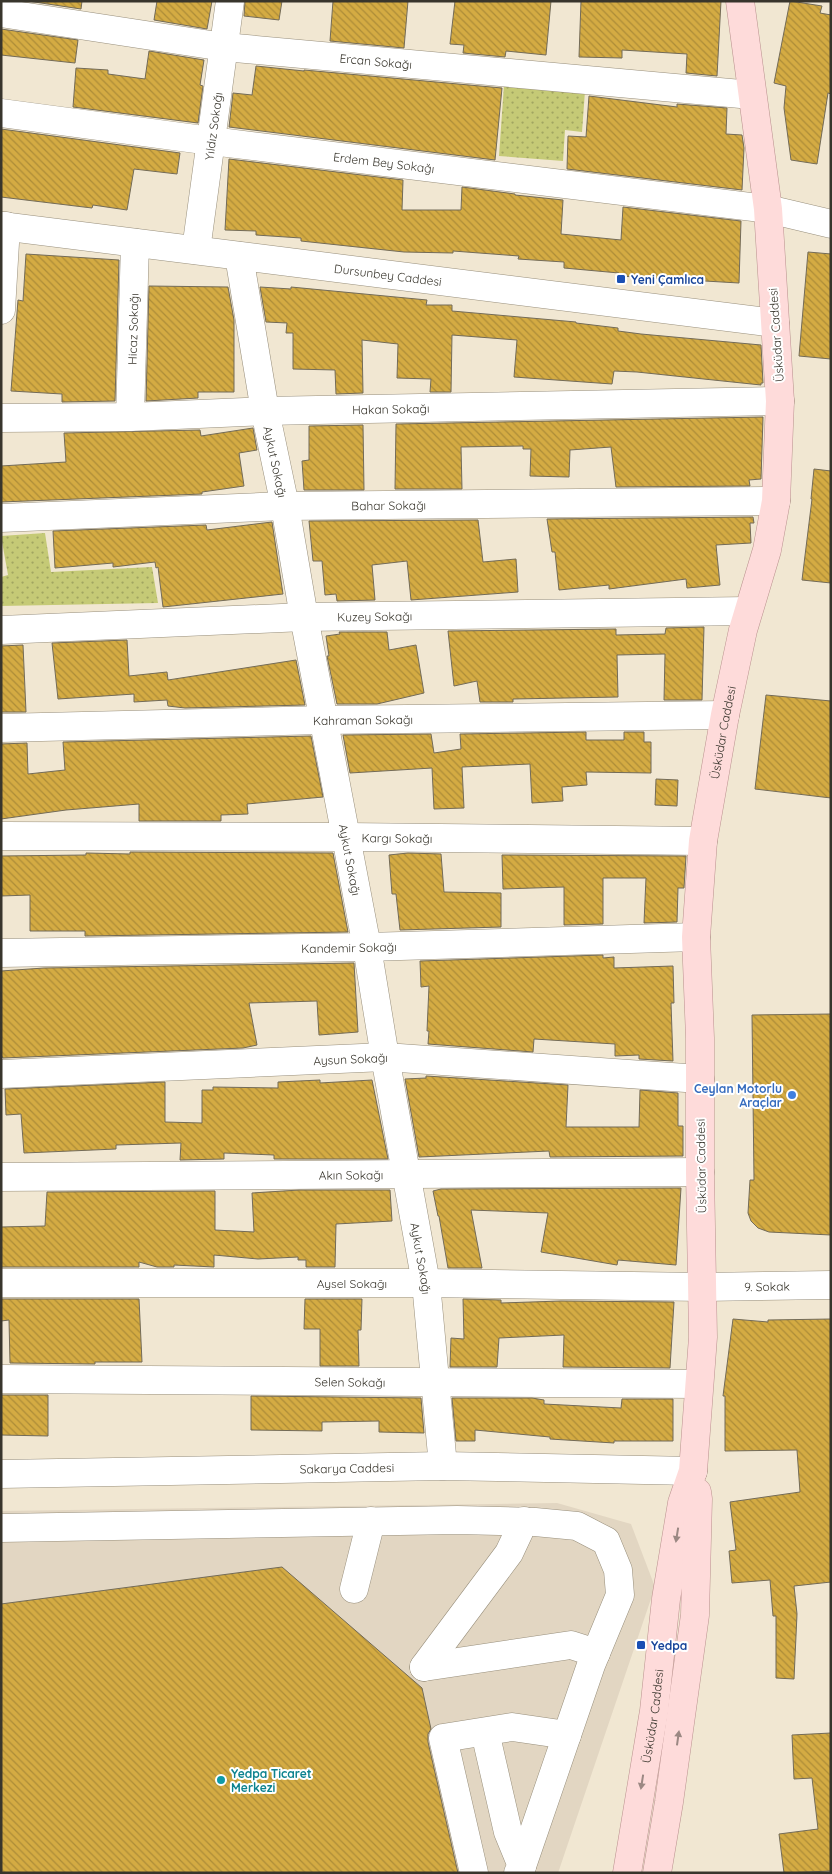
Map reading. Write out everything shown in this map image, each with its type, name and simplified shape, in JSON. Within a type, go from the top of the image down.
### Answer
[{"type":"main road","name":"Üsküdar Caddesi","points":[[627,1873],[654,1711],[669,1580],[682,1503],[692,1471],[703,1337],[700,1038],[696,937],[703,841],[725,715],[748,611],[767,550],[776,501],[780,402],[768,209],[740,1]]},
{"type":"main road","name":"Üsküdar Caddesi","points":[[657,1873],[695,1616],[698,1499],[692,1471]]},
{"type":"street","name":"Yıldız Sokağı","points":[[196,250],[230,1]]},
{"type":"street","name":"Ercan Sokağı","points":[[1,13],[224,47],[752,95]]},
{"type":"street","name":"Erdem Bey Sokağı","points":[[1,113],[768,209],[831,224]]},
{"type":"street","name":"Dursunbey Caddesi","points":[[4,226],[775,323]]},
{"type":"street","points":[[1,310],[4,226]]},
{"type":"street","name":"Hicaz Sokağı","points":[[130,417],[135,242]]},
{"type":"street","name":"Aykut Sokağı","points":[[239,256],[265,411],[286,506],[322,720],[367,946],[426,1283],[443,1466]]},
{"type":"street","name":"Hakan Sokağı","points":[[1,418],[130,417],[265,411],[780,402]]},
{"type":"street","name":"Bahar Sokağı","points":[[1,518],[286,506],[776,501]]},
{"type":"street","name":"Kuzey Sokağı","points":[[1,630],[304,617],[748,611]]},
{"type":"street","name":"Kahraman Sokağı","points":[[1,728],[322,720],[725,715]]},
{"type":"street","name":"Kargı Sokağı","points":[[1,836],[703,841]]},
{"type":"street","name":"Kandemir Sokağı","points":[[1,953],[696,937]]},
{"type":"street","name":"Aysun Sokağı","points":[[1,1074],[385,1057],[700,1079]]},
{"type":"street","name":"Akın Sokağı","points":[[1,1177],[700,1172]]},
{"type":"street","name":"Aysel Sokağı","points":[[1,1283],[426,1283],[703,1287]]},
{"type":"street","name":"9. Sokak","points":[[703,1287],[831,1285]]},
{"type":"street","name":"Selen Sokağı","points":[[1,1379],[698,1384]]},
{"type":"street","name":"Sakarya Caddesi","points":[[1,1474],[443,1466],[692,1471]]},
{"type":"street","points":[[1,1528],[457,1520],[577,1526],[606,1541],[618,1570],[620,1595],[596,1653],[520,1870]]},
{"type":"street","points":[[354,1589],[371,1521]]},
{"type":"street","points":[[524,1522],[509,1553],[424,1667],[572,1645],[596,1653]]},
{"type":"street","points":[[474,1873],[443,1738],[512,1726],[567,1735]]},
{"type":"street","points":[[485,1732],[508,1832],[520,1870]]},
{"type":"shaded area","name":"Yedpa Ticaret Merkezi","points":[[557,1503],[631,1524],[655,1587],[558,1873],[1,1873],[1,1511]]},
{"type":"green space","points":[[504,85],[585,91],[582,132],[565,130],[563,161],[499,156]]},
{"type":"green space","points":[[45,533],[51,572],[152,567],[158,603],[1,606],[1,577],[8,575],[1,536]]},
{"type":"building","points":[[28,1],[82,1],[81,9]]},
{"type":"building","points":[[157,1],[212,1],[207,29],[154,20]]},
{"type":"building","points":[[245,1],[282,1],[279,20],[244,16]]},
{"type":"building","points":[[333,1],[408,1],[404,48],[330,41]]},
{"type":"building","points":[[455,1],[551,1],[546,55],[506,51],[505,57],[463,53],[464,45],[450,44]]},
{"type":"building","points":[[581,1],[721,1],[717,76],[686,73],[687,54],[622,50],[622,58],[579,57]]},
{"type":"building","points":[[790,1],[822,6],[820,13],[831,15],[831,94],[828,93],[817,164],[791,160],[784,108],[786,86],[774,83]]},
{"type":"building","points":[[1,29],[78,40],[75,63],[1,55]]},
{"type":"building","points":[[149,51],[204,60],[200,85],[203,86],[198,123],[73,107],[76,68],[108,70],[108,74],[145,79]]},
{"type":"building","points":[[256,66],[502,88],[495,160],[229,127],[233,93],[252,95]]},
{"type":"building","points":[[589,96],[677,107],[677,104],[727,108],[726,134],[742,135],[744,148],[742,190],[567,169],[568,136],[586,137]]},
{"type":"building","points":[[1,129],[180,153],[177,174],[134,169],[127,210],[93,205],[92,208],[1,197]]},
{"type":"building","points":[[229,159],[403,180],[402,210],[461,210],[462,187],[563,200],[561,234],[621,240],[623,207],[741,221],[739,283],[619,276],[619,273],[564,268],[564,262],[518,259],[519,256],[453,251],[453,253],[404,252],[301,241],[301,238],[256,235],[256,231],[225,230]]},
{"type":"building","points":[[808,252],[831,254],[831,359],[799,356]]},
{"type":"building","points":[[26,254],[119,260],[115,401],[62,402],[62,394],[11,391],[18,300],[23,301]]},
{"type":"building","points":[[149,286],[228,287],[234,320],[234,392],[198,392],[198,398],[146,401]]},
{"type":"building","points":[[260,287],[291,289],[291,287],[427,300],[426,305],[452,305],[452,311],[576,322],[618,328],[618,331],[641,334],[761,345],[763,383],[761,385],[614,371],[612,384],[514,377],[517,340],[452,335],[451,392],[430,392],[431,379],[397,378],[398,344],[362,340],[363,393],[336,394],[335,370],[293,369],[293,333],[286,333],[287,323],[266,322]]},
{"type":"building","points":[[763,417],[761,479],[749,480],[750,486],[616,487],[611,447],[570,450],[569,477],[530,476],[531,449],[523,449],[523,446],[461,447],[462,489],[395,489],[396,424]]},
{"type":"building","points":[[363,425],[364,490],[304,490],[302,461],[309,460],[309,426]]},
{"type":"building","points":[[253,428],[257,450],[239,453],[244,486],[202,492],[202,494],[1,502],[1,466],[66,462],[64,433],[200,430],[201,436]]},
{"type":"building","points":[[814,469],[831,471],[831,583],[802,580]]},
{"type":"building","points":[[753,517],[754,523],[750,523],[751,543],[716,545],[720,585],[687,588],[686,579],[609,589],[609,585],[559,590],[555,552],[552,552],[547,519]]},
{"type":"building","points":[[478,520],[483,562],[516,559],[518,592],[411,600],[407,561],[372,565],[375,600],[337,601],[336,594],[325,595],[322,561],[313,561],[309,521]]},
{"type":"building","points":[[272,522],[283,594],[163,607],[158,567],[156,568],[155,562],[113,567],[113,563],[55,568],[53,531],[206,525],[207,530]]},
{"type":"building","points":[[704,627],[702,700],[664,700],[665,654],[617,655],[618,697],[513,699],[513,702],[480,702],[477,681],[454,686],[448,631],[616,629],[616,635],[665,634],[666,628]]},
{"type":"building","points":[[339,632],[387,632],[389,650],[416,645],[424,693],[377,704],[337,704],[327,656],[329,656],[326,636],[340,634]]},
{"type":"building","points":[[127,640],[129,676],[167,672],[168,680],[296,660],[305,705],[185,708],[168,706],[167,700],[134,702],[134,694],[58,699],[52,643]]},
{"type":"building","points":[[23,645],[26,712],[1,712],[1,646]]},
{"type":"building","points":[[766,695],[831,701],[831,798],[755,789]]},
{"type":"building","points":[[586,732],[586,740],[624,740],[624,732],[644,732],[644,742],[651,742],[651,773],[586,772],[587,785],[562,787],[563,801],[532,803],[530,764],[462,767],[464,808],[434,809],[432,768],[350,773],[343,735],[431,734],[434,753],[461,749],[460,734]]},
{"type":"building","points":[[311,736],[323,797],[247,804],[248,814],[221,815],[221,821],[139,821],[139,804],[66,810],[1,819],[1,744],[27,743],[28,774],[65,770],[63,742]]},
{"type":"building","points":[[656,779],[678,780],[677,806],[655,805]]},
{"type":"building","points":[[130,852],[333,853],[348,932],[85,936],[85,931],[30,931],[30,895],[1,896],[1,856],[86,855],[86,853],[130,854]]},
{"type":"building","points":[[408,853],[441,854],[444,892],[501,893],[501,927],[400,930],[396,894],[392,894],[389,855]]},
{"type":"building","points":[[502,855],[686,856],[684,888],[678,888],[677,922],[644,923],[646,878],[603,878],[603,924],[564,925],[564,887],[503,889]]},
{"type":"building","points":[[603,955],[603,958],[614,957],[614,968],[673,966],[674,1003],[671,1003],[673,1061],[639,1059],[639,1055],[615,1056],[615,1044],[534,1039],[533,1052],[428,1044],[429,986],[421,987],[420,961]]},
{"type":"building","points":[[354,963],[358,1032],[319,1035],[317,1001],[249,1003],[257,1045],[243,1048],[3,1058],[1,1055],[1,971],[44,968]]},
{"type":"building","name":"Ceylan Motorlu Araçlar","points":[[831,1014],[831,1235],[769,1232],[758,1228],[751,1221],[748,1213],[750,1180],[754,1180],[752,1015]]},
{"type":"building","points":[[426,1076],[568,1085],[566,1127],[639,1127],[640,1090],[678,1093],[678,1126],[683,1126],[683,1156],[550,1157],[549,1151],[419,1157],[405,1079],[426,1078]]},
{"type":"building","points":[[320,1080],[320,1083],[372,1080],[388,1159],[274,1159],[274,1155],[224,1153],[224,1159],[180,1160],[181,1143],[116,1145],[116,1149],[24,1153],[21,1114],[6,1115],[5,1089],[165,1082],[165,1122],[202,1123],[202,1090],[213,1090],[213,1087],[278,1088],[278,1082]]},
{"type":"building","points":[[681,1188],[676,1265],[618,1260],[617,1265],[541,1252],[548,1213],[471,1210],[482,1268],[448,1268],[433,1191],[441,1189]]},
{"type":"building","points":[[299,1190],[390,1190],[392,1221],[336,1224],[335,1267],[306,1267],[306,1260],[298,1260],[298,1257],[258,1259],[214,1255],[214,1267],[174,1265],[174,1267],[157,1267],[139,1262],[139,1267],[1,1267],[1,1227],[45,1226],[47,1192],[215,1191],[215,1230],[254,1232],[252,1193]]},
{"type":"building","points":[[1,1299],[139,1299],[142,1362],[95,1362],[95,1364],[10,1363],[9,1320],[1,1321]]},
{"type":"building","points":[[305,1299],[362,1299],[361,1330],[358,1330],[359,1366],[320,1366],[320,1329],[304,1329]]},
{"type":"building","points":[[463,1299],[501,1300],[501,1303],[561,1301],[674,1302],[670,1368],[563,1367],[564,1335],[499,1338],[497,1367],[450,1367],[451,1338],[464,1339]]},
{"type":"building","points":[[733,1319],[768,1322],[768,1320],[831,1319],[831,1582],[794,1586],[797,1614],[794,1679],[776,1678],[776,1616],[773,1616],[770,1580],[732,1583],[729,1551],[736,1550],[730,1502],[800,1492],[797,1450],[725,1451],[725,1396],[723,1396]]},
{"type":"building","points":[[1,1395],[48,1395],[48,1436],[1,1435]]},
{"type":"building","points":[[251,1396],[421,1398],[424,1433],[379,1432],[379,1421],[322,1422],[322,1431],[251,1430]]},
{"type":"building","points":[[452,1398],[532,1398],[544,1400],[544,1404],[621,1408],[622,1399],[673,1399],[673,1441],[614,1441],[614,1443],[550,1439],[550,1437],[475,1430],[475,1441],[456,1441]]},
{"type":"building","name":"Yedpa Ticaret Merkezi","points":[[282,1567],[422,1688],[431,1729],[428,1734],[428,1742],[458,1873],[1,1873],[1,1604]]},
{"type":"building","points":[[831,1733],[831,1871],[784,1873],[779,1834],[818,1829],[812,1778],[794,1779],[792,1735]]},
{"type":"place","name":"Yeni Çamlıca","points":[[621,279]]},
{"type":"place","name":"Ceylan Motorlu Araçlar","points":[[792,1095]]},
{"type":"place","name":"Yedpa","points":[[641,1645]]},
{"type":"place","name":"Yedpa Ticaret Merkezi","points":[[221,1780]]}]
